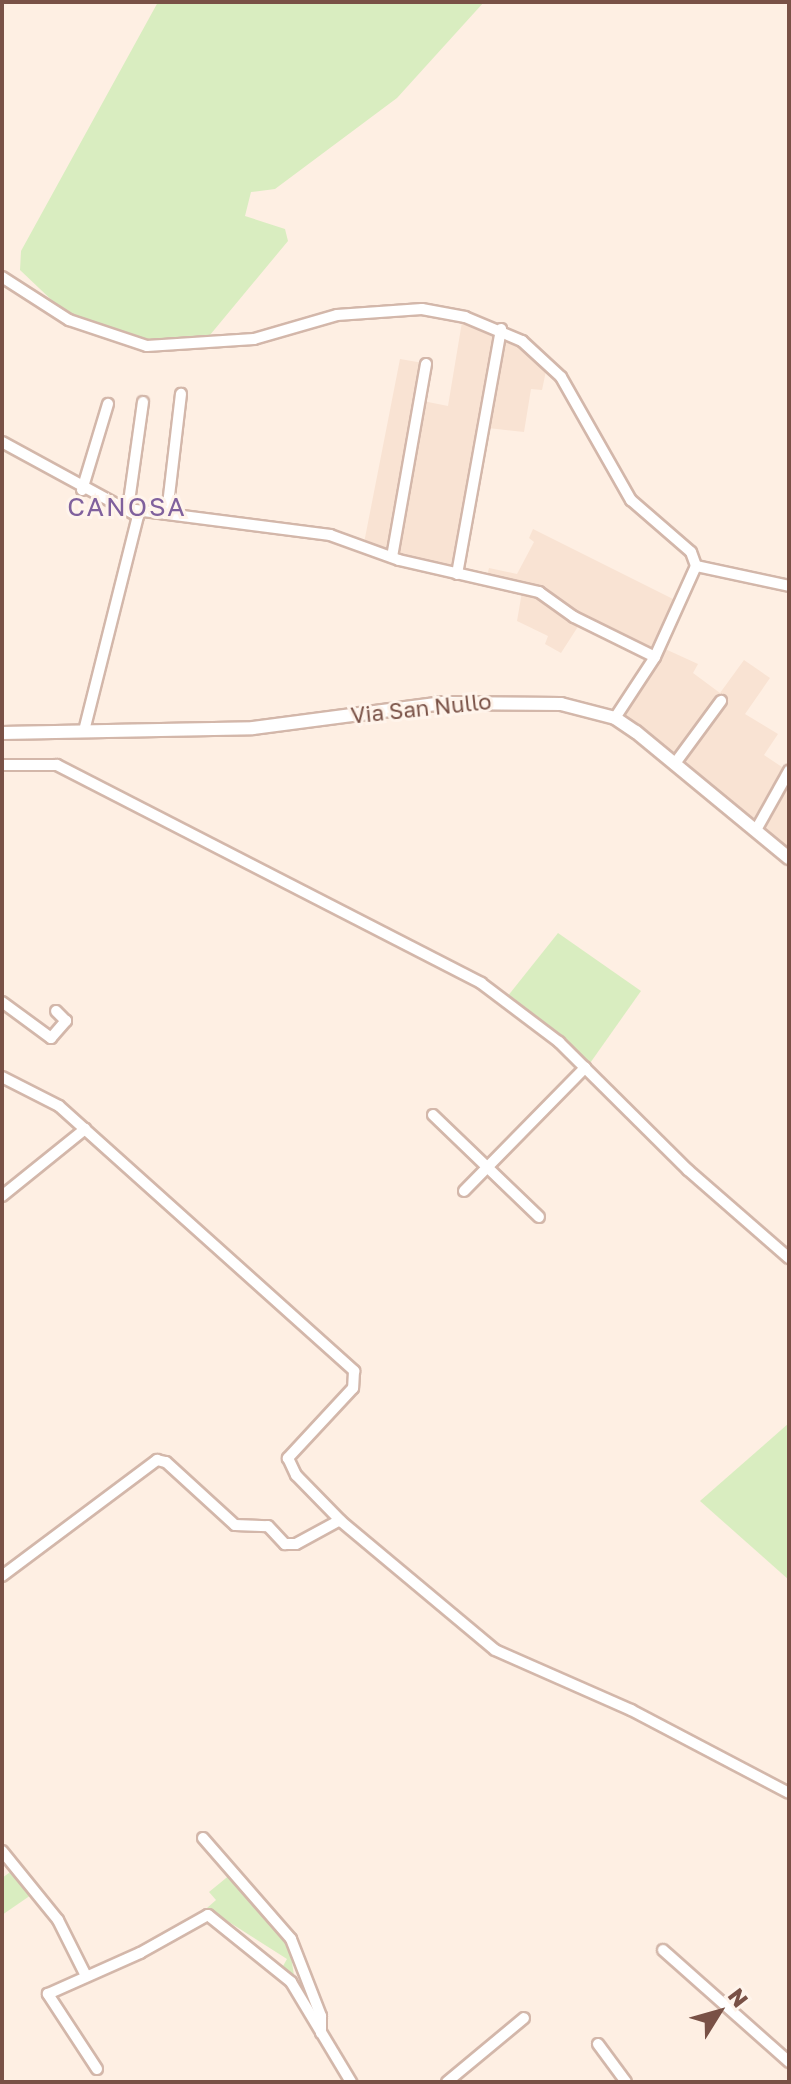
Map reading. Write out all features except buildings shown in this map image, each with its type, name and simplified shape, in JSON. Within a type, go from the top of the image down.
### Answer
[{"type":"street","points":[[2,277],[69,320],[162,348],[254,339],[337,315],[422,309],[501,329],[522,341],[561,377],[623,489],[691,552],[696,566],[655,657],[615,718]]},
{"type":"street","points":[[457,574],[501,329]]},
{"type":"street","points":[[392,557],[426,364]]},
{"type":"street","points":[[167,513],[181,394]]},
{"type":"street","points":[[128,509],[143,402]]},
{"type":"street","points":[[82,490],[108,404]]},
{"type":"street","points":[[2,442],[82,490],[128,509],[330,535],[392,557],[539,592],[574,617],[655,657]]},
{"type":"street","points":[[84,731],[138,520],[128,509]]},
{"type":"street","points":[[696,566],[789,586]]},
{"type":"street","name":"Via San Nullo","points":[[2,733],[253,728],[443,703],[512,700],[561,704],[615,718],[676,762],[789,858]]},
{"type":"street","points":[[676,762],[721,701]]},
{"type":"street","points":[[2,765],[57,765],[429,953],[518,1008],[585,1068],[688,1170],[789,1258]]},
{"type":"street","points":[[756,830],[789,771]]},
{"type":"street","points":[[2,1002],[51,1038],[66,1021],[56,1011]]},
{"type":"street","points":[[464,1191],[585,1068]]},
{"type":"street","points":[[2,1077],[59,1106],[354,1371],[353,1388],[288,1458],[296,1475],[340,1520],[495,1650],[631,1710],[789,1793]]},
{"type":"street","points":[[433,1115],[539,1217]]},
{"type":"street","points":[[2,1196],[85,1129]]},
{"type":"street","points":[[2,1576],[157,1460],[166,1462],[235,1525],[268,1526],[285,1544],[296,1544],[340,1520]]},
{"type":"street","points":[[203,1838],[291,1939],[321,2016],[321,2035]]},
{"type":"street","points":[[2,1851],[58,1920],[86,1976]]},
{"type":"street","points":[[97,2069],[48,1994],[208,1915],[275,1965],[351,2082]]},
{"type":"street","points":[[663,1950],[789,2062]]},
{"type":"street","points":[[447,2082],[524,2018]]},
{"type":"street","points":[[598,2044],[626,2082]]},
{"type":"shaded area","points":[[462,322],[498,330],[546,371],[542,390],[531,389],[524,432],[488,428],[463,570],[421,564],[364,543],[400,359],[429,364],[423,401],[448,406]]},
{"type":"shaded area","points":[[533,529],[677,601],[650,659],[579,625],[561,653],[545,644],[548,636],[517,621],[522,592],[485,584],[489,568],[517,574],[534,542],[529,538]]},
{"type":"shaded area","points":[[663,648],[698,664],[693,673],[720,693],[744,660],[770,678],[745,714],[778,734],[764,755],[785,769],[789,764],[789,850],[624,717]]},
{"type":"green space","points":[[158,2],[484,2],[397,98],[275,189],[251,192],[245,216],[285,229],[288,241],[205,341],[160,342],[105,329],[60,308],[20,270],[21,251]]},
{"type":"green space","points":[[558,933],[641,991],[588,1066],[507,997]]},
{"type":"green space","points":[[789,1423],[789,1580],[700,1501]]},
{"type":"green space","points":[[13,1870],[34,1893],[2,1915],[2,1878]]},
{"type":"green space","points":[[231,1874],[289,1943],[295,1982],[283,1966],[287,1959],[207,1908],[216,1900],[209,1892]]},
{"type":"district","name":"CANOSA","points":[[127,507]]}]
